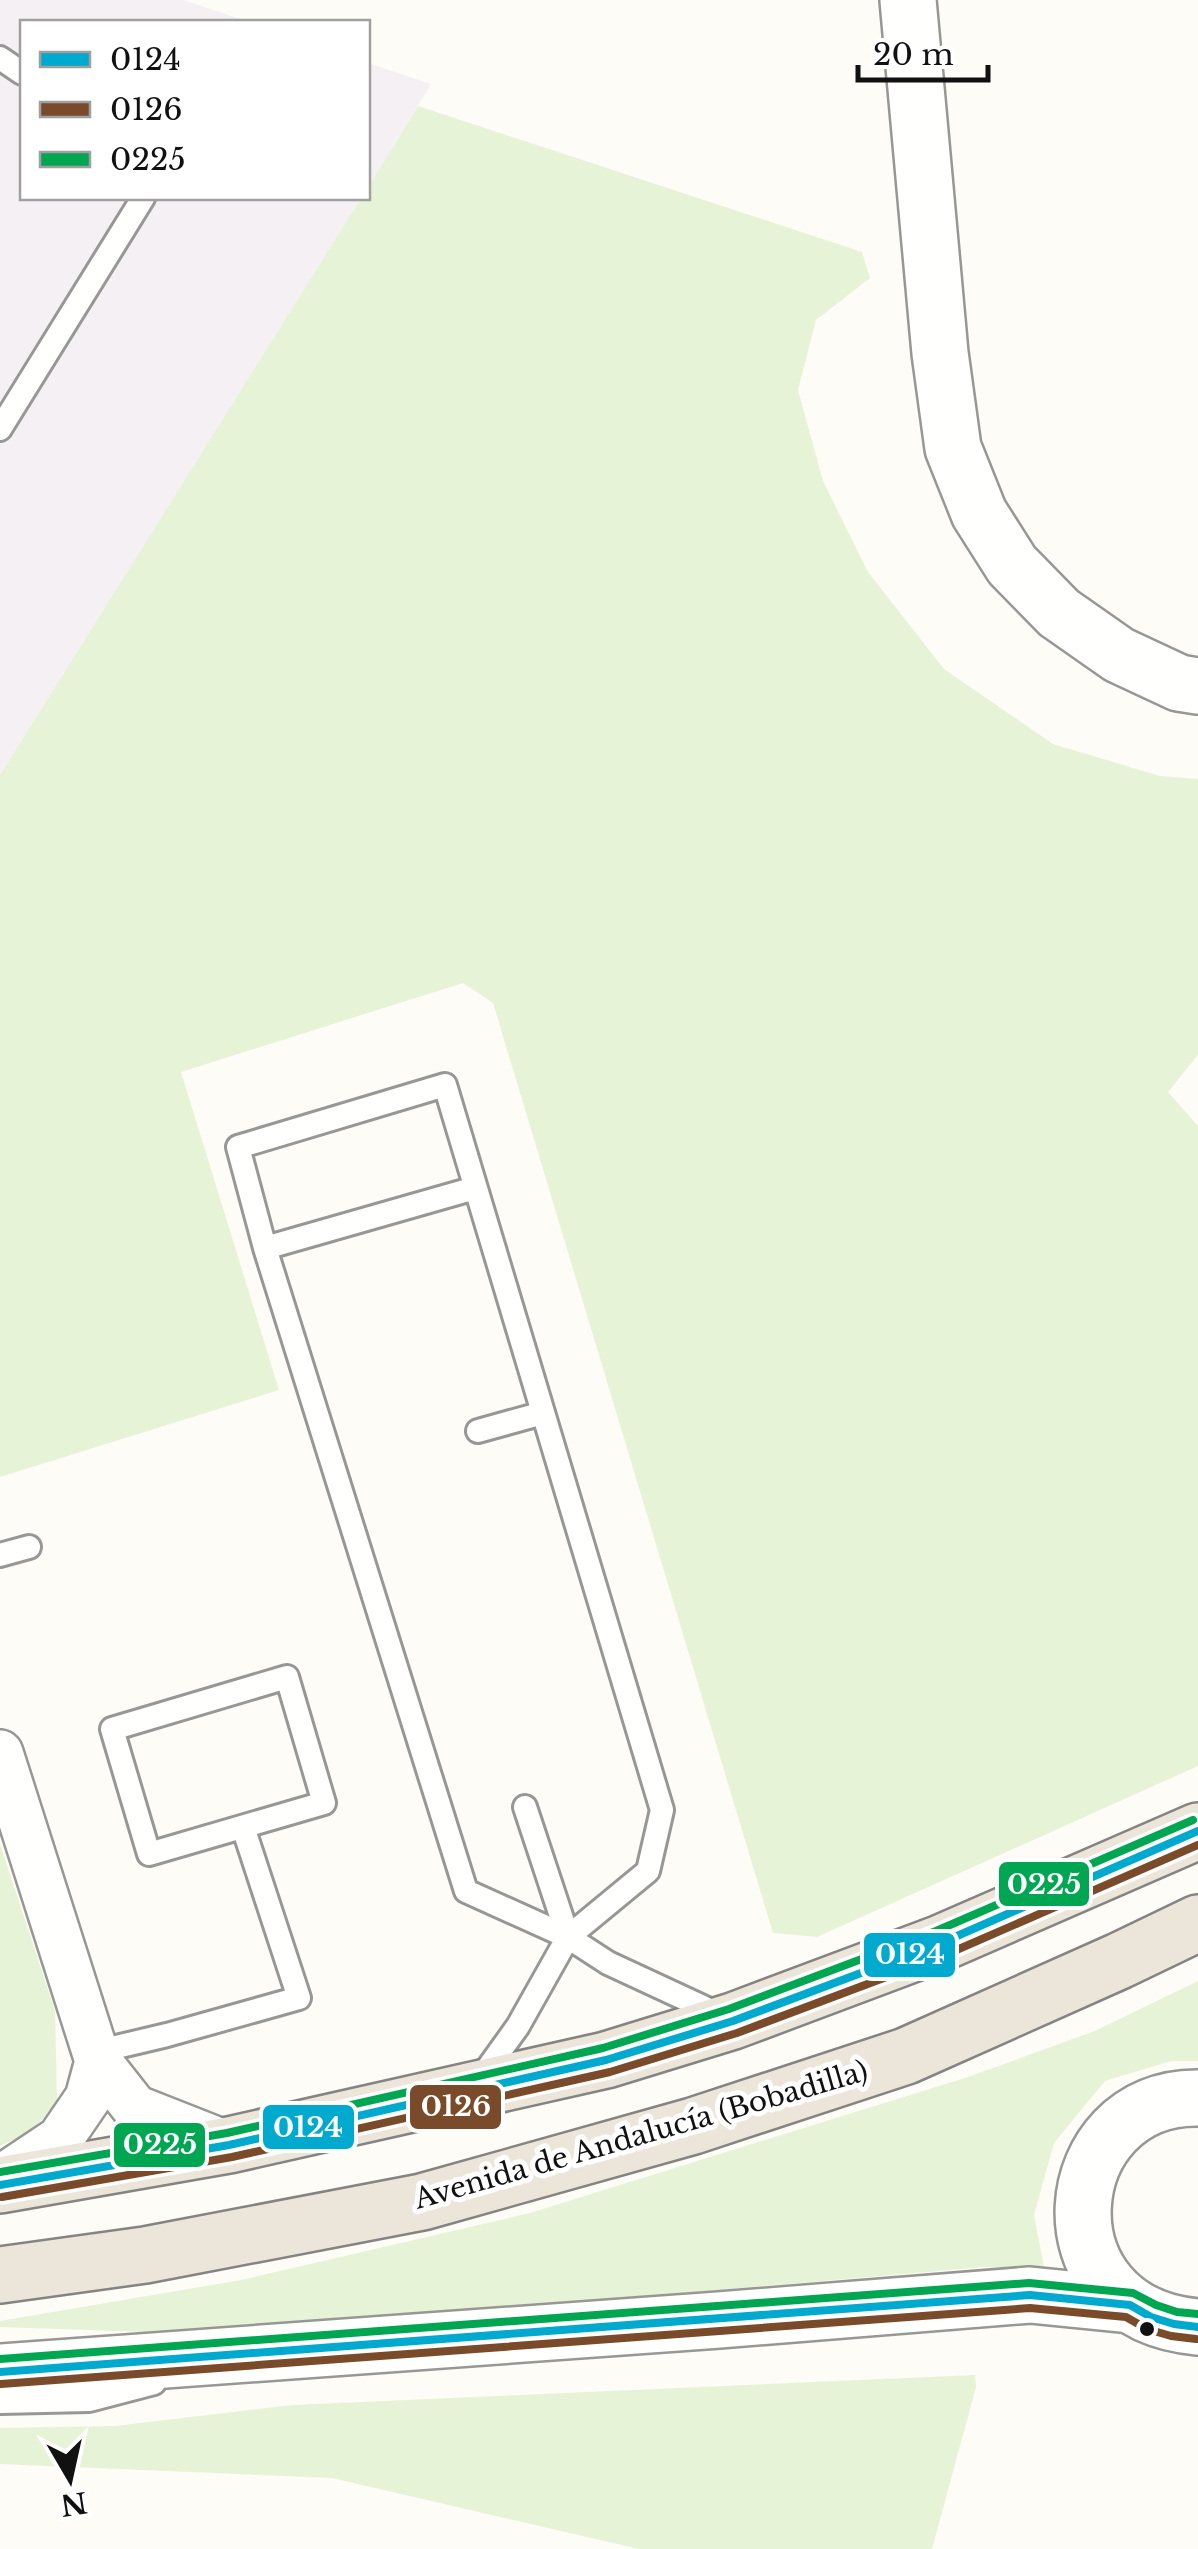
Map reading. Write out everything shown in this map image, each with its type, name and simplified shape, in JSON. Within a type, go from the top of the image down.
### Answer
[{"type":"highway","points":[[0,2182],[229,2146],[606,2060],[733,2021],[941,1942],[1198,1831]]},
{"type":"highway","name":"Avenida de Andalucía (Bobadilla)","points":[[0,2275],[144,2255],[422,2202],[692,2126],[906,2056],[1198,1923]]},
{"type":"street","points":[[908,0],[940,352],[953,448],[979,513],[1012,565],[1059,613],[1120,656],[1179,682],[1198,686]]},
{"type":"street","points":[[0,1753],[96,2056],[135,2108],[229,2146]]},
{"type":"street","points":[[0,2182],[60,2139],[88,2098],[96,2056]]},
{"type":"street","points":[[1198,2098],[1162,2102],[1119,2128],[1090,2170],[1082,2219],[1096,2268],[1130,2305],[1151,2318],[1198,2327]]},
{"type":"street","points":[[0,2372],[1030,2295],[1130,2305]]},
{"type":"lane","points":[[0,429],[142,200]]},
{"type":"lane","points":[[471,2092],[518,2026],[568,1938],[648,1871],[662,1810],[444,1085],[238,1148],[265,1248],[466,1892],[568,1938],[608,1963],[733,2021]]},
{"type":"lane","points":[[265,1248],[475,1188]]},
{"type":"lane","points":[[478,1431],[543,1413]]},
{"type":"lane","points":[[0,1556],[30,1547]]},
{"type":"lane","points":[[287,1677],[324,1803],[243,1826],[149,1854],[112,1729],[287,1677]]},
{"type":"lane","points":[[525,1807],[568,1938]]},
{"type":"lane","points":[[96,2056],[299,1998],[243,1826]]},
{"type":"lane","points":[[0,2402],[89,2400],[264,2354]]},
{"type":"shaded area","points":[[0,0],[183,0],[243,20],[20,20],[20,200],[360,200],[0,775]]},
{"type":"shaded area","points":[[370,64],[431,84],[370,184]]},
{"type":"green space","points":[[418,106],[862,252],[870,278],[816,320],[798,390],[823,481],[868,572],[944,669],[1053,744],[1160,776],[1198,779],[1198,1055],[1168,1092],[1198,1126],[1198,1766],[817,1937],[773,1933],[493,1003],[463,983],[181,1072],[279,1390],[0,1477],[0,775],[360,200],[370,200],[370,184]]},
{"type":"green space","points":[[0,1844],[55,2011],[57,2100],[23,2136],[0,2146]]},
{"type":"green space","points":[[1198,1981],[1198,2061],[1171,2061],[1105,2081],[1054,2143],[1034,2215],[1044,2267],[984,2267],[382,2319],[144,2332],[0,2327],[0,2321],[241,2280],[530,2213],[968,2077],[1095,2031]]},
{"type":"green space","points":[[975,2375],[976,2387],[932,2549],[639,2549],[332,2478],[0,2464],[0,2428],[115,2426],[292,2405]]},
{"type":"transit line","name":"0225","points":[[0,2172],[227,2133],[603,2048],[729,2009],[936,1931],[1193,1820]]},
{"type":"transit line","name":"0124","points":[[0,2185],[229,2145],[606,2060],[733,2021],[941,1943],[1198,1831]]},
{"type":"transit line","name":"0126","points":[[2,2197],[232,2157],[610,2072],[737,2033],[945,1955],[1198,1845]]},
{"type":"transit line","name":"0225","points":[[0,2359],[1029,2283],[1133,2293],[1177,2312],[1198,2314]]},
{"type":"transit line","name":"0124","points":[[0,2372],[1030,2295],[1130,2305],[1151,2317],[1198,2327]]},
{"type":"transit line","name":"0126","points":[[1,2384],[1030,2308],[1126,2317],[1147,2329],[1196,2339]]}]
